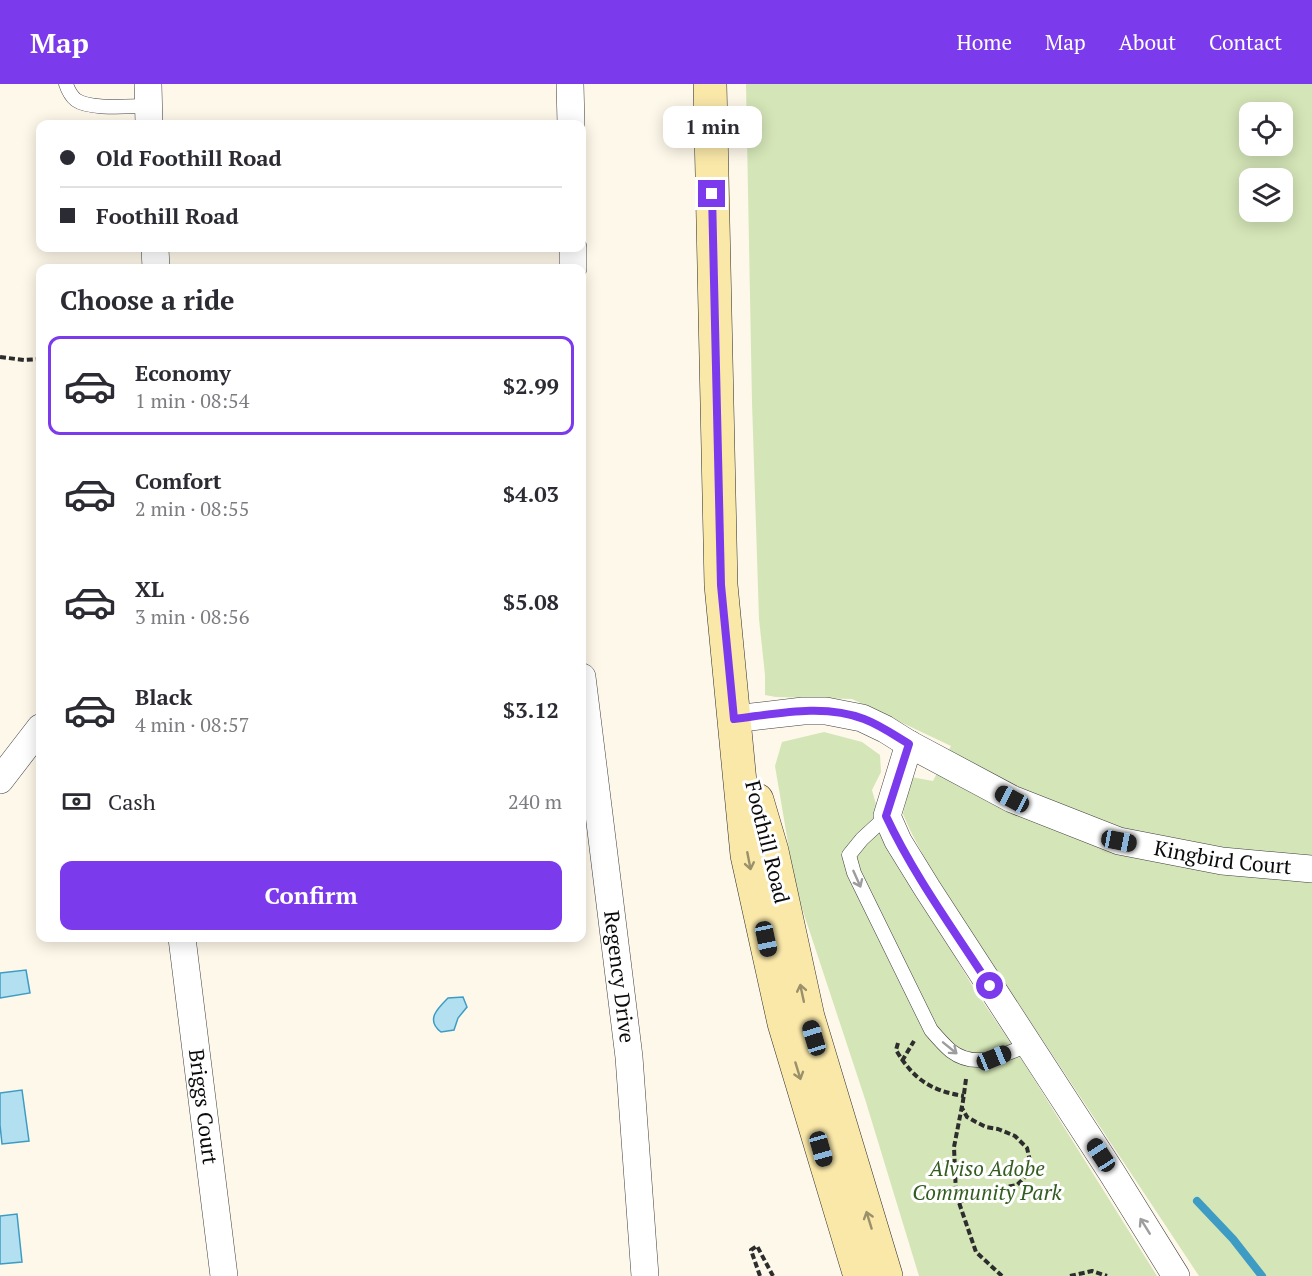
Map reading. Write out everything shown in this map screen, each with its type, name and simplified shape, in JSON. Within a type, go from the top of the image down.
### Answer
[{"type":"main road","name":"Foothill Road","points":[[710,84],[721,585],[747,855],[784,1023],[860,1276]]},
{"type":"main road","name":"Foothill Road","points":[[734,719],[772,851],[808,1017],[886,1276]]},
{"type":"street","points":[[570,84],[571,120]]},
{"type":"street","name":"Regency Drive","points":[[586,709],[629,1057],[645,1276]]},
{"type":"street","name":"Kingbird Court","points":[[734,719],[803,711],[826,711],[862,718],[1012,799],[1119,841],[1222,861],[1312,869]]},
{"type":"street","points":[[0,780],[36,733]]},
{"type":"street","points":[[909,744],[886,816],[898,841],[1176,1276]]},
{"type":"street","name":"Briggs Court","points":[[183,942],[225,1276]]},
{"type":"lane","points":[[66,84],[76,100],[84,104],[93,106],[149,105]]},
{"type":"lane","points":[[886,816],[849,855],[854,873],[931,1030],[951,1051],[969,1060],[994,1058],[1028,1045]]},
{"type":"path","points":[[0,357],[36,359]]},
{"type":"path","points":[[902,1061],[917,1037]]},
{"type":"path","points":[[898,1043],[896,1050],[917,1079],[948,1094],[964,1096]]},
{"type":"path","points":[[969,1060],[954,1147],[956,1194],[976,1252],[1002,1276]]},
{"type":"path","points":[[958,1203],[979,1192],[1017,1185],[1025,1177],[1030,1161],[1027,1148],[1015,1136],[976,1122],[967,1117],[962,1108]]},
{"type":"path","points":[[760,1276],[751,1250],[758,1246],[773,1276]]},
{"type":"path","points":[[1071,1276],[1092,1271],[1107,1276]]},
{"type":"green space","points":[[746,84],[1312,84],[1312,1276],[1199,1276],[934,876],[910,830],[903,814],[911,777],[933,781],[951,746],[852,699],[765,695],[759,619]]},
{"type":"green space","name":"Alviso Adobe Community Park","points":[[824,732],[862,742],[880,755],[881,772],[872,790],[886,840],[973,987],[1022,1060],[1157,1276],[919,1276],[865,1099],[796,890],[775,766],[782,742]]},
{"type":"water","points":[[26,970],[30,993],[0,998],[0,973]]},
{"type":"water","points":[[463,997],[467,1007],[458,1018],[454,1030],[441,1032],[434,1023],[437,1010],[448,998]]},
{"type":"water","points":[[22,1090],[29,1141],[2,1144],[0,1093]]},
{"type":"water","points":[[17,1214],[22,1262],[0,1264],[0,1216]]},
{"type":"waterway","points":[[1197,1201],[1233,1239],[1262,1276]]},
{"type":"route","points":[[712,194],[721,585],[734,719],[803,711],[826,711],[862,718],[909,744],[886,816],[917,873],[990,986]]}]
